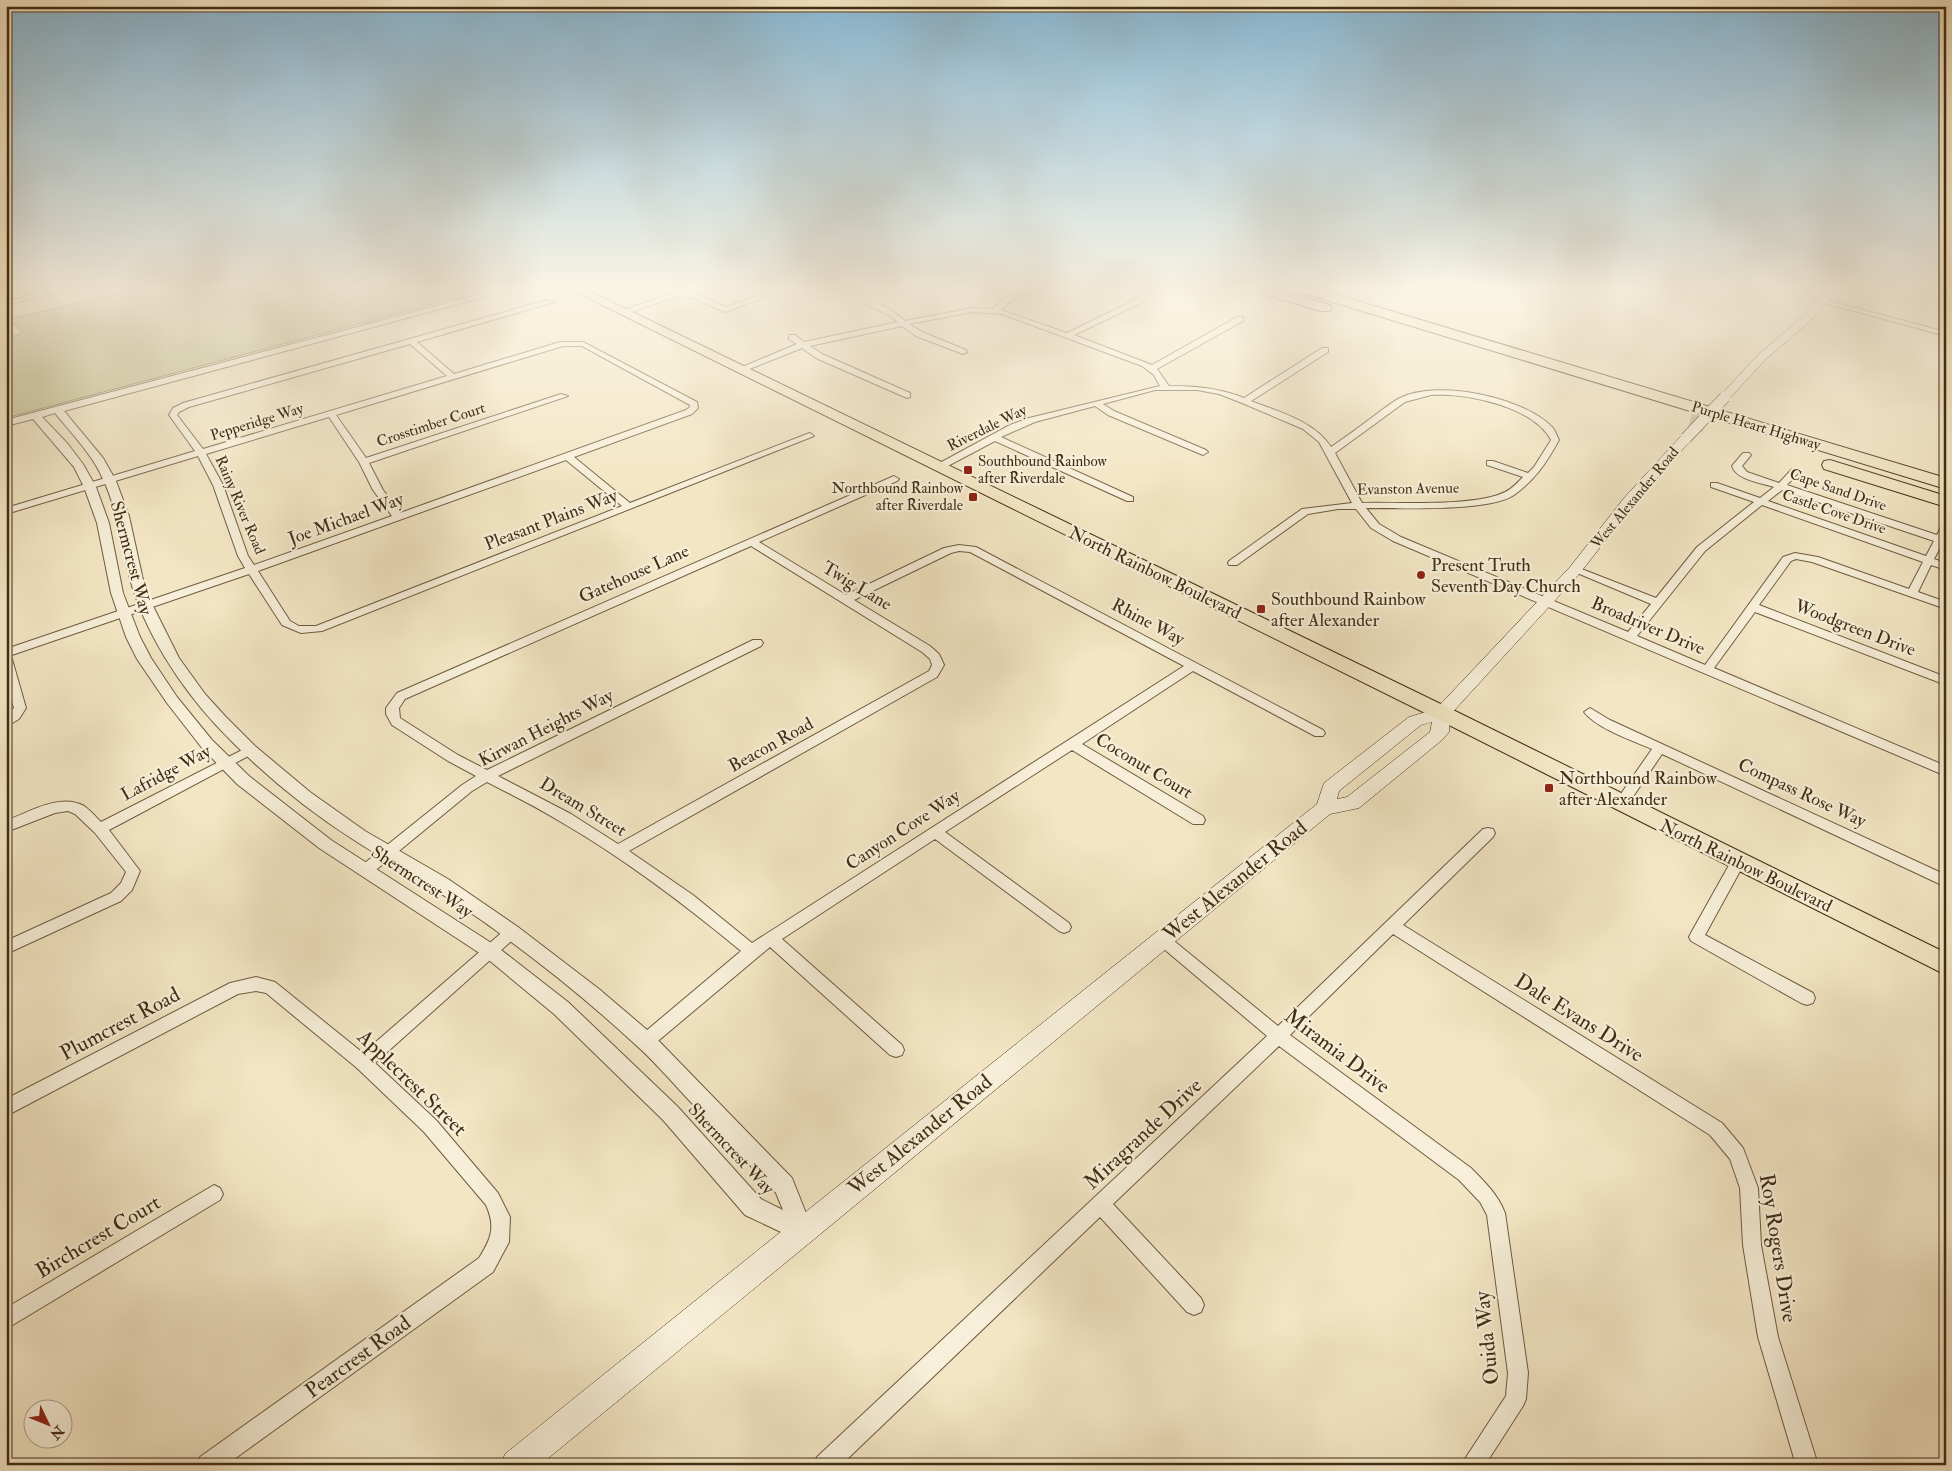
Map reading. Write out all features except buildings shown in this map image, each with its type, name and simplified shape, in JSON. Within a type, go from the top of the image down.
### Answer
[{"type":"highway","name":"Purple Heart Highway","points":[[1488,359],[1690,421]]},
{"type":"highway","name":"Purple Heart Highway","points":[[1534,359],[1946,484]]},
{"type":"highway","name":"Purple Heart Highway","points":[[1707,426],[1946,502]]},
{"type":"main road","name":"North Rainbow Boulevard","points":[[717,359],[1442,713],[1946,965]]},
{"type":"main road","name":"West Alexander Road","points":[[1325,808],[1331,788],[1415,721],[1442,713],[1575,570],[1629,501],[1761,359]]},
{"type":"main road","name":"West Alexander Road","points":[[516,1465],[1325,808],[1352,803],[1436,736],[1440,732],[1442,713]]},
{"type":"street","points":[[6,423],[243,359]]},
{"type":"street","name":"Rainy River Road","points":[[303,630],[293,629],[286,623],[251,570],[243,556],[218,485],[201,453],[173,415],[176,410],[186,405],[349,359]]},
{"type":"street","points":[[432,359],[453,377]]},
{"type":"street","name":"Pepperidge Way","points":[[6,511],[514,359]]},
{"type":"street","name":"Pepperidge Way","points":[[611,359],[688,399],[694,404],[694,408]]},
{"type":"street","points":[[740,370],[768,359]]},
{"type":"street","points":[[825,359],[907,395]]},
{"type":"street","points":[[1128,359],[1152,368],[1165,386]]},
{"type":"street","points":[[1152,368],[1169,359]]},
{"type":"street","points":[[1245,401],[1311,359]]},
{"type":"street","name":"Broadriver Drive","points":[[1165,386],[1222,392],[1306,427],[1322,440],[1358,505],[1375,526],[1397,539],[1946,771]]},
{"type":"street","name":"Riverdale Way","points":[[939,467],[994,437],[1032,420],[1165,386]]},
{"type":"street","name":"Evanston Avenue","points":[[1233,563],[1305,510],[1358,505],[1461,504],[1494,500],[1510,494],[1538,469],[1555,440],[1554,434],[1546,425],[1518,410],[1483,399],[1440,392],[1413,395],[1402,400],[1330,452]]},
{"type":"street","name":"Crosstimber Court","points":[[364,462],[564,396]]},
{"type":"street","points":[[1096,403],[1111,413],[1203,452]]},
{"type":"street","name":"Joe Michael Way","points":[[6,653],[251,570],[689,412],[694,408]]},
{"type":"street","name":"Shermcrest Way","points":[[57,409],[99,460],[110,481],[123,516],[135,574],[146,606],[160,636],[186,678],[220,720],[250,750],[304,796],[359,835],[442,884],[512,932],[592,994],[646,1041],[784,1186],[802,1231]]},
{"type":"street","points":[[331,414],[364,462],[378,490],[398,517]]},
{"type":"street","name":"Shermcrest Way","points":[[35,415],[63,445],[79,466],[90,487],[103,523],[111,570],[133,637],[157,680],[190,723],[226,763],[261,796],[325,844],[490,951],[561,1008],[670,1113],[753,1207],[802,1231]]},
{"type":"street","name":"Pleasant Plains Way","points":[[303,630],[318,629],[810,436]]},
{"type":"street","points":[[994,437],[1130,499]]},
{"type":"street","name":"Cape Sand Drive","points":[[1746,455],[1737,466],[1738,470],[1942,541]]},
{"type":"street","points":[[568,456],[628,507]]},
{"type":"street","points":[[1490,463],[1531,476]]},
{"type":"street","points":[[1630,637],[1701,549],[1781,486],[1795,471]]},
{"type":"street","name":"Gatehouse Lane","points":[[392,706],[401,696],[894,480]]},
{"type":"street","name":"Castle Cove Drive","points":[[1714,485],[1946,566]]},
{"type":"street","points":[[1912,593],[1927,560],[1942,541],[1946,527]]},
{"type":"street","name":"Twig Lane","points":[[752,542],[926,649],[935,657],[938,665]]},
{"type":"street","name":"Rhine Way","points":[[845,600],[948,550],[959,548],[972,549],[1319,733]]},
{"type":"street","points":[[1707,670],[1787,559],[1795,556],[1814,559],[1946,606]]},
{"type":"street","points":[[1575,570],[1657,602]]},
{"type":"street","name":"Woodgreen Drive","points":[[1753,607],[1946,681]]},
{"type":"street","name":"Kirwan Heights Way","points":[[366,870],[467,788],[487,776],[757,643]]},
{"type":"street","points":[[6,659],[20,708],[11,719]]},
{"type":"street","name":"Beacon Road","points":[[618,851],[933,674],[938,665]]},
{"type":"street","name":"Canyon Cove Way","points":[[646,1041],[752,951],[1071,743],[1193,666]]},
{"type":"street","name":"Dream Street","points":[[392,706],[391,714],[396,722],[453,758],[566,818],[618,851],[688,899],[752,951]]},
{"type":"street","name":"Compass Rose Way","points":[[1590,712],[1606,723],[1946,881]]},
{"type":"street","name":"Coconut Court","points":[[1071,743],[1198,820]]},
{"type":"street","points":[[1621,804],[1660,747]]},
{"type":"street","name":"Lafridge Way","points":[[100,829],[250,750]]},
{"type":"street","points":[[6,827],[53,808],[68,806],[80,810],[100,829],[133,871],[127,886],[116,897],[6,948]]},
{"type":"street","points":[[935,832],[1064,927]]},
{"type":"street","name":"Miragrande Drive","points":[[825,1465],[1101,1205],[1488,833]]},
{"type":"street","points":[[1738,862],[1696,937],[1807,998]]},
{"type":"street","name":"Dale Evans Drive","points":[[1392,926],[1716,1129],[1737,1154]]},
{"type":"street","points":[[363,1063],[512,932]]},
{"type":"street","points":[[771,938],[896,1050]]},
{"type":"street","name":"Miramia Drive","points":[[1162,940],[1278,1036],[1465,1174],[1486,1196]]},
{"type":"street","name":"Applecrest Street","points":[[256,984],[270,987],[363,1063],[430,1126],[492,1199],[501,1217],[500,1242]]},
{"type":"street","name":"Plumcrest Road","points":[[6,1108],[235,988],[256,984]]},
{"type":"street","name":"Roy Rogers Drive","points":[[1737,1154],[1749,1188],[1752,1245],[1768,1337],[1807,1465]]},
{"type":"street","name":"Birchcrest Court","points":[[6,1319],[214,1194]]},
{"type":"street","name":"Ouida Way","points":[[1472,1465],[1516,1399],[1518,1373],[1496,1213],[1486,1196]]},
{"type":"street","points":[[1101,1205],[1194,1305]]},
{"type":"street","name":"Pearcrest Road","points":[[208,1465],[486,1266],[500,1242]]},
{"type":"green space","points":[[6,359],[228,359],[6,418]]},
{"type":"tunnel","points":[[1690,421],[1707,426]]},
{"type":"place","name":"Southbound Rainbow after Riverdale","points":[[968,470]]},
{"type":"place","name":"Northbound Rainbow after Riverdale","points":[[973,497]]},
{"type":"place","name":"Present Truth Seventh Day Church","points":[[1421,575]]},
{"type":"place","name":"Southbound Rainbow after Alexander","points":[[1261,609]]},
{"type":"place","name":"Northbound Rainbow after Alexander","points":[[1549,788]]}]
